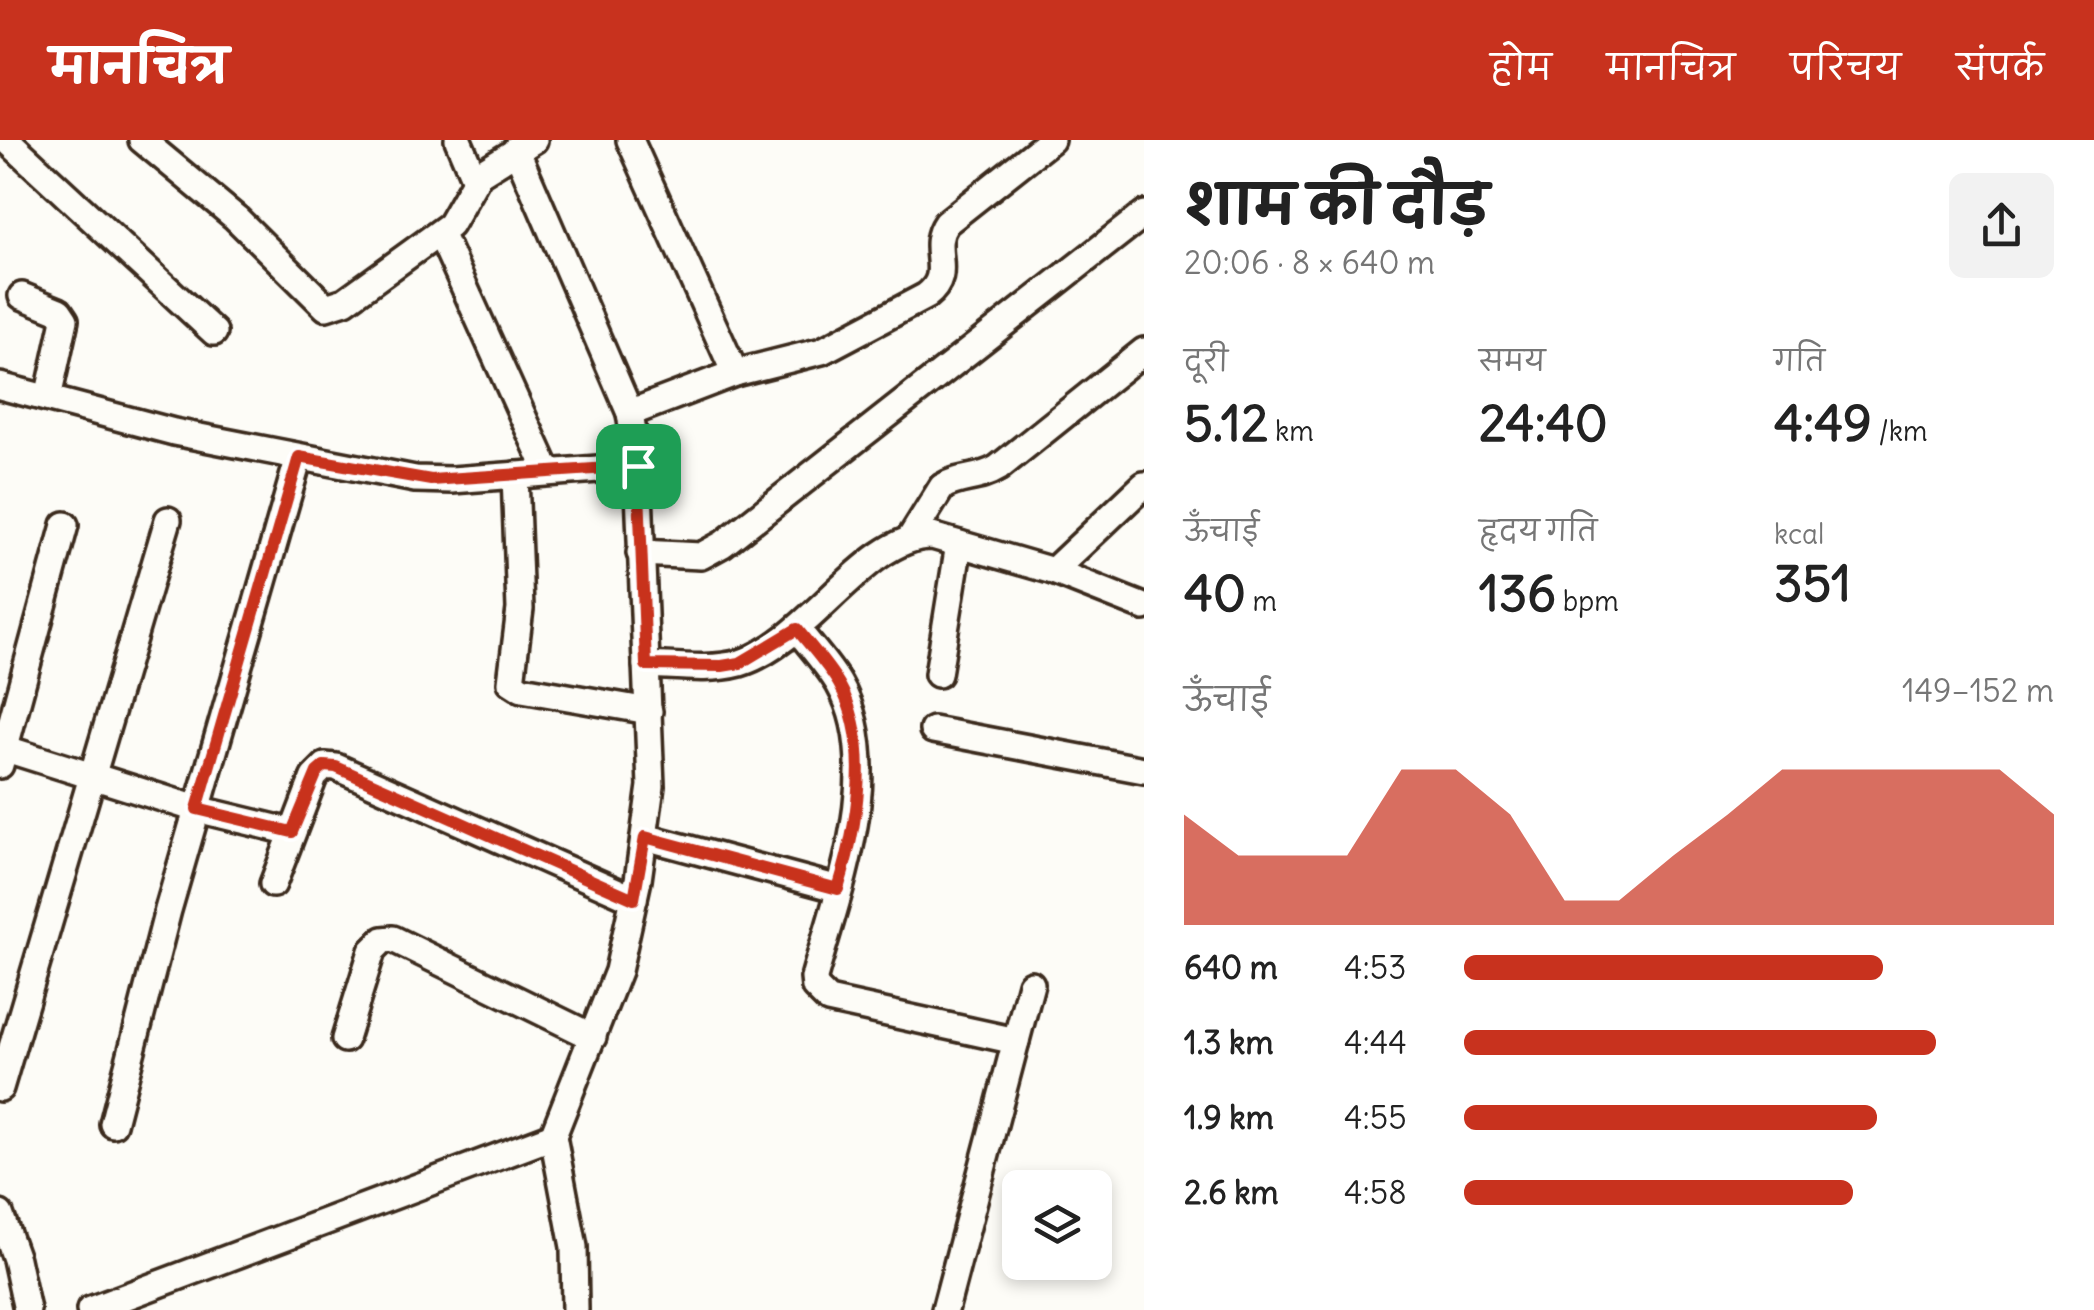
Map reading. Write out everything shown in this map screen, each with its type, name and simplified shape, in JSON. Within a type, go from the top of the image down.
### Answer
[{"type":"street","points":[[7,140],[214,332]]},
{"type":"street","points":[[142,140],[236,218],[326,308],[344,300],[440,232],[456,217],[475,180],[525,145],[630,413],[638,466],[651,786],[634,899],[618,971],[552,1136],[574,1247],[575,1310]]},
{"type":"street","points":[[458,140],[475,180]]},
{"type":"street","points":[[630,140],[735,373]]},
{"type":"street","points":[[630,413],[735,373],[822,351],[926,296],[936,289],[942,277],[938,238],[946,223],[1051,140]]},
{"type":"street","points":[[640,554],[701,556],[723,544],[1144,214]]},
{"type":"street","points":[[440,232],[548,472]]},
{"type":"street","points":[[22,296],[59,311],[65,320],[48,398]]},
{"type":"street","points":[[646,665],[740,663],[797,629],[881,555],[911,537],[948,482],[983,477],[998,468],[1144,351]]},
{"type":"street","points":[[0,386],[174,432],[416,478],[452,480],[638,466]]},
{"type":"street","points":[[114,1124],[197,809],[299,457]]},
{"type":"street","points":[[516,474],[520,608],[510,682],[522,689],[649,712]]},
{"type":"street","points":[[1053,571],[1144,486]]},
{"type":"street","points":[[0,1088],[168,520]]},
{"type":"street","points":[[65,525],[1,753],[292,832]]},
{"type":"street","points":[[911,537],[932,536],[1053,571],[1144,607]]},
{"type":"street","points":[[938,674],[959,544]]},
{"type":"street","points":[[797,629],[839,684],[857,740],[852,831],[814,978],[820,994],[828,1000],[1016,1040]]},
{"type":"street","points":[[933,730],[1144,770]]},
{"type":"street","points":[[272,884],[317,772],[324,766],[336,767],[634,899]]},
{"type":"street","points":[[645,837],[838,889]]},
{"type":"street","points":[[346,1038],[372,951],[383,940],[392,939],[593,1037]]},
{"type":"street","points":[[945,1310],[1030,984]]},
{"type":"street","points":[[90,1310],[552,1136]]},
{"type":"street","points":[[0,1214],[16,1259],[27,1310]]},
{"type":"route","points":[[299,457],[431,480],[638,466],[646,665],[740,663],[797,629],[839,684],[853,719],[858,768],[852,831],[838,889],[645,837],[634,899],[336,767],[324,766],[317,772],[292,832],[197,809],[299,457]]}]
